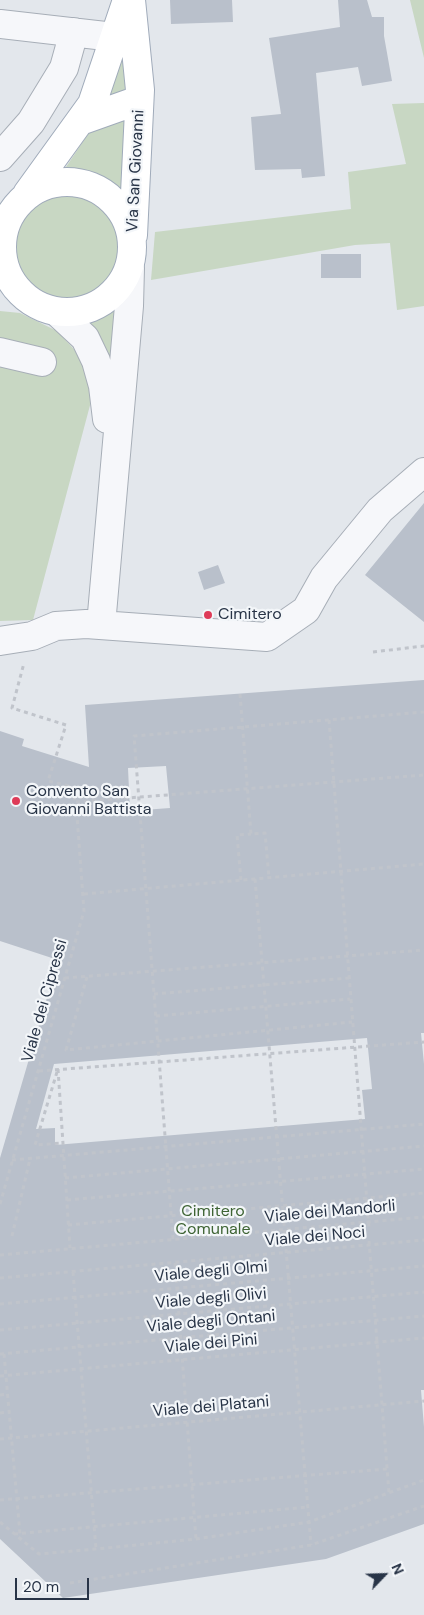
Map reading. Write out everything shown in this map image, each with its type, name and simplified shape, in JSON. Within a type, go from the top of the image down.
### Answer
[{"type":"main road","points":[[46,308],[18,290],[7,272],[2,252],[4,230],[13,209],[92,104],[127,0]]},
{"type":"main road","name":"Via San Giovanni","points":[[131,255],[139,100],[132,0]]},
{"type":"main road","name":"Via San Giovanni","points":[[80,121],[139,100]]},
{"type":"main road","points":[[0,297],[19,297],[46,308],[80,311],[101,303],[118,288],[131,255],[127,219],[114,200],[94,187],[71,181],[48,184],[13,209]]},
{"type":"street","points":[[0,24],[114,37]]},
{"type":"street","points":[[0,158],[31,122],[64,68],[74,32]]},
{"type":"street","points":[[100,625],[129,306],[131,255]]},
{"type":"street","points":[[46,308],[85,338],[96,361],[103,386],[113,470]]},
{"type":"street","points":[[0,352],[42,362]]},
{"type":"street","points":[[0,641],[32,636],[56,626],[100,625],[267,637],[306,610],[324,578],[380,510],[424,472]]},
{"type":"path","points":[[32,636],[12,708],[66,725],[48,781],[69,786],[76,802],[424,774]]},
{"type":"path","points":[[373,652],[424,646]]},
{"type":"path","points":[[240,694],[251,834]]},
{"type":"path","points":[[173,1239],[134,736],[424,712]]},
{"type":"path","points":[[329,720],[369,1228]]},
{"type":"path","name":"Viale dei Cipressi","points":[[0,1204],[84,911],[76,802]]},
{"type":"path","points":[[241,880],[237,835],[265,833],[269,878]]},
{"type":"path","points":[[84,894],[424,864]]},
{"type":"path","points":[[255,879],[285,1235]]},
{"type":"path","points":[[65,978],[424,950]]},
{"type":"path","points":[[86,977],[66,1050],[352,1022]]},
{"type":"path","points":[[154,994],[349,978]]},
{"type":"path","points":[[156,1016],[350,999]]},
{"type":"path","points":[[38,1071],[424,1042]]},
{"type":"path","points":[[58,1069],[70,1248]]},
{"type":"path","points":[[58,1069],[35,1145],[63,1143]]},
{"type":"path","points":[[12,1160],[424,1124]]},
{"type":"path","points":[[65,1178],[424,1146]]},
{"type":"path","points":[[12,1236],[30,1159]]},
{"type":"path","points":[[66,1200],[424,1169]]},
{"type":"path","points":[[68,1225],[424,1193]]},
{"type":"path","name":"Viale dei Mandorli","points":[[0,1254],[424,1217]]},
{"type":"path","name":"Viale dei Noci","points":[[0,1278],[175,1263],[370,1243],[424,1240]]},
{"type":"path","points":[[370,1243],[389,1493]]},
{"type":"path","points":[[286,1251],[311,1545]]},
{"type":"path","points":[[175,1263],[196,1539]]},
{"type":"path","name":"Viale degli Olmi","points":[[0,1304],[424,1266]]},
{"type":"path","points":[[73,1272],[96,1549]]},
{"type":"path","name":"Viale degli Olivi","points":[[0,1330],[424,1292]]},
{"type":"path","name":"Viale degli Ontani","points":[[2,1354],[424,1316]]},
{"type":"path","name":"Viale dei Pini","points":[[0,1376],[424,1338]]},
{"type":"path","points":[[2,1354],[8,1394],[20,1534]]},
{"type":"path","points":[[0,1395],[8,1394]]},
{"type":"path","name":"Viale dei Platani","points":[[0,1438],[424,1401]]},
{"type":"path","points":[[0,1413],[9,1412]]},
{"type":"path","points":[[0,1500],[387,1469]]},
{"type":"path","points":[[0,1522],[39,1554],[96,1549],[196,1539],[309,1522],[424,1480]]},
{"type":"path","points":[[70,1583],[311,1545],[424,1506]]},
{"type":"path","points":[[14,1534],[308,1507]]},
{"type":"green space","points":[[410,0],[424,0],[424,58]]},
{"type":"green space","points":[[129,25],[128,94],[99,102]]},
{"type":"green space","points":[[424,103],[424,306],[397,310],[390,243],[355,245],[151,280],[155,232],[351,209],[348,172],[406,164],[392,104]]},
{"type":"green space","points":[[127,111],[127,203],[115,189],[97,178],[62,173],[94,125]]},
{"type":"green space","points":[[66,195],[86,199],[103,210],[114,227],[118,247],[114,267],[103,284],[86,295],[66,299],[46,295],[29,284],[18,267],[14,247],[18,227],[29,210],[46,199]]},
{"type":"green space","points":[[116,309],[111,378],[86,323]]},
{"type":"green space","points":[[0,311],[20,313],[57,331],[85,361],[93,394],[33,620],[0,621]]},
{"type":"building","points":[[170,0],[232,0],[233,22],[171,24]]},
{"type":"building","points":[[338,0],[367,0],[372,17],[384,17],[384,36],[392,81],[362,86],[358,67],[316,73],[325,176],[302,178],[301,169],[255,170],[251,117],[281,114],[269,38],[340,27]]},
{"type":"building","points":[[321,254],[361,254],[361,278],[321,278]]},
{"type":"building","points":[[424,503],[424,622],[365,575]]},
{"type":"building","points":[[218,565],[225,583],[204,590],[198,572]]},
{"type":"building","name":"Cimitero Comunale","points":[[424,680],[424,1033],[421,1033],[424,1064],[424,1390],[421,1390],[424,1427],[424,1524],[326,1559],[63,1598],[0,1539],[0,1158],[58,960],[0,941],[0,731],[24,739],[22,746],[89,767],[85,705]],"holes":[[[166,766],[170,808],[130,811],[128,768]],[[367,1038],[372,1089],[362,1090],[365,1119],[55,1145],[55,1128],[36,1129],[54,1064]]]},
{"type":"place","name":"Cimitero","points":[[208,615]]},
{"type":"place","name":"Convento San Giovanni Battista","points":[[16,801]]}]
